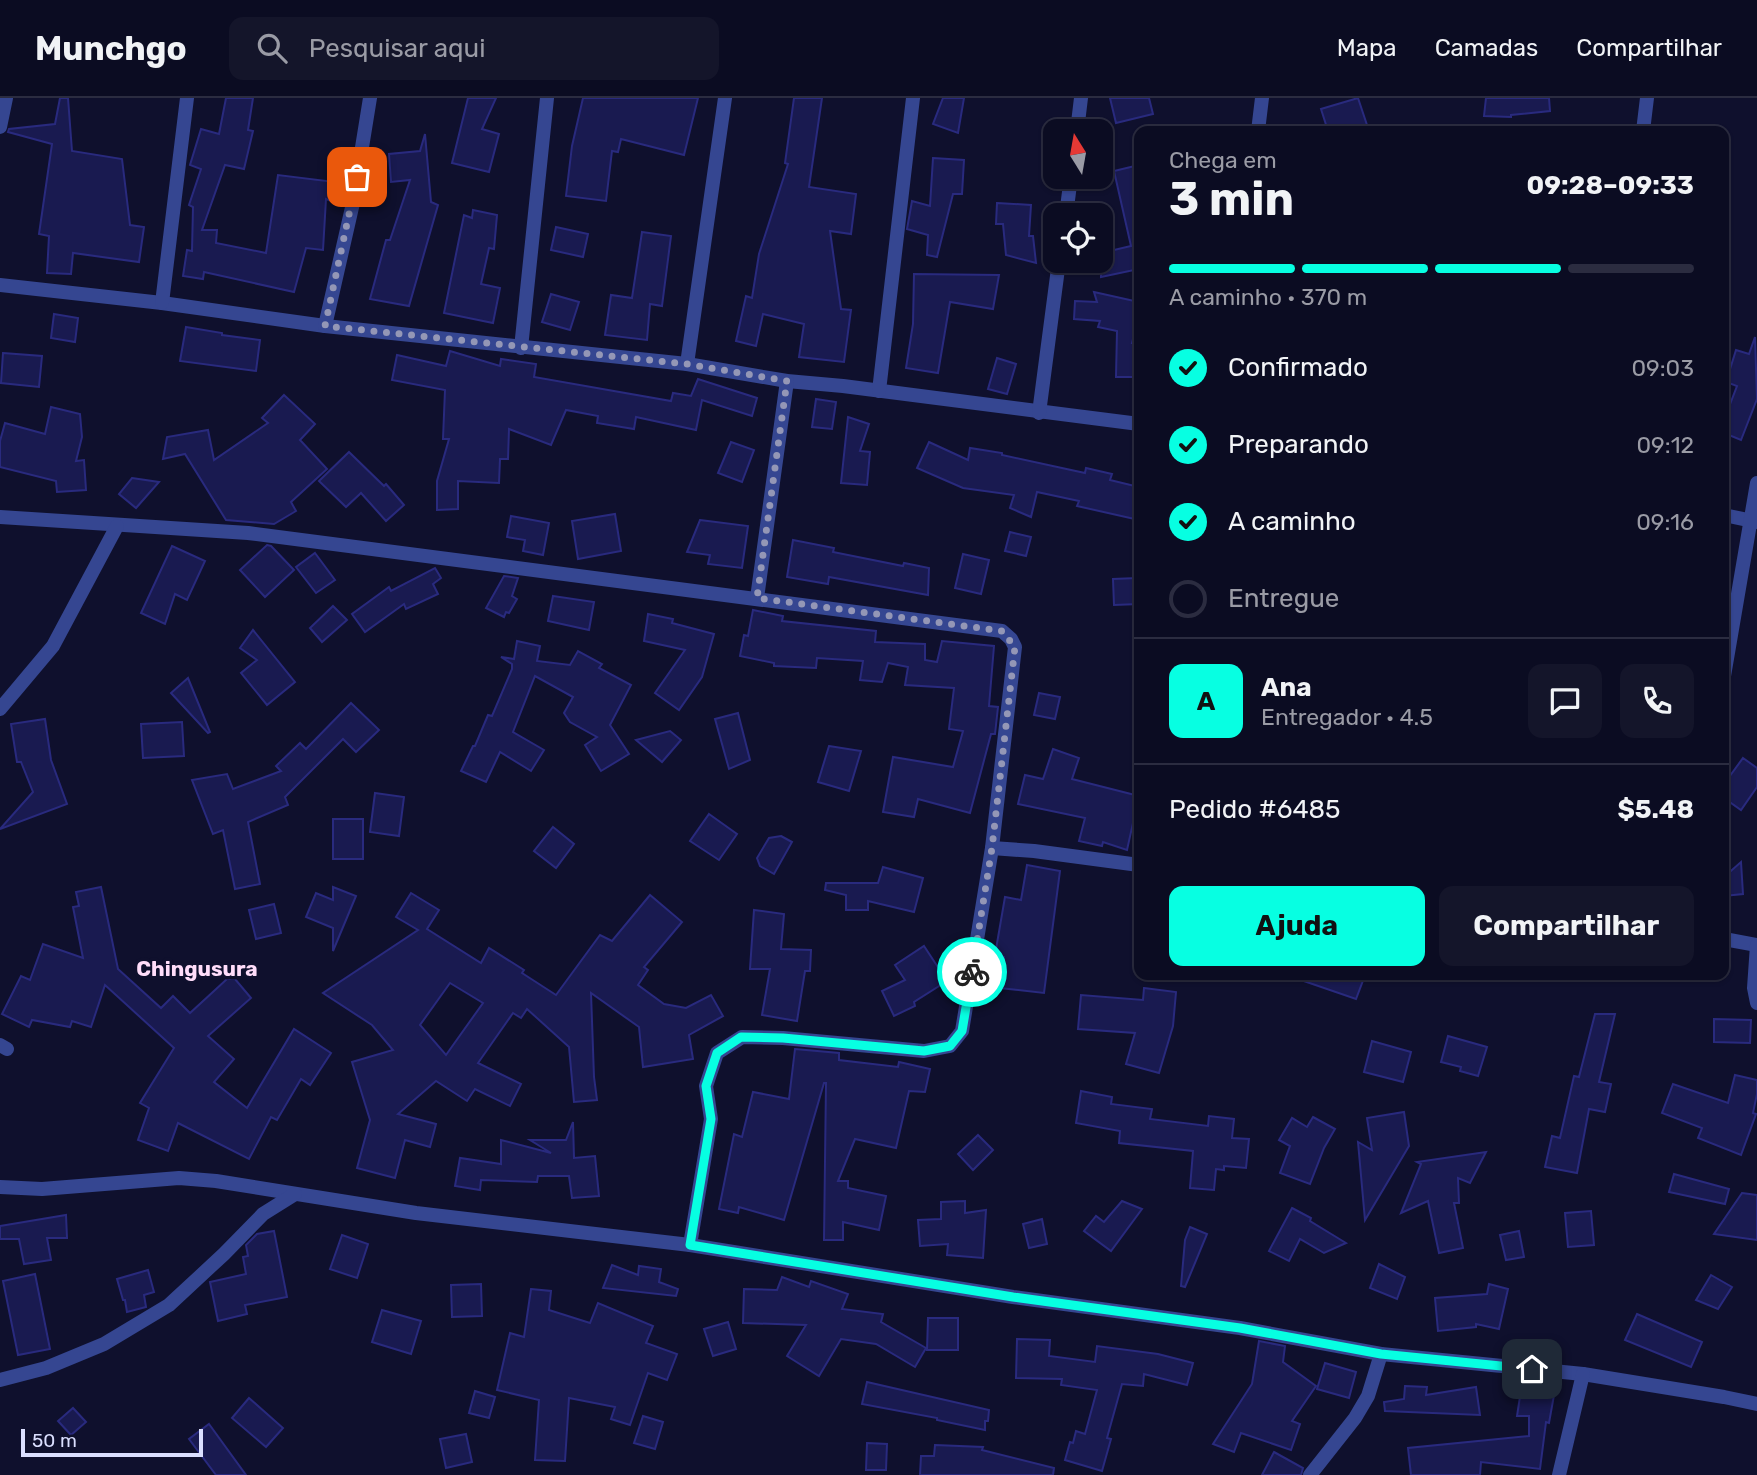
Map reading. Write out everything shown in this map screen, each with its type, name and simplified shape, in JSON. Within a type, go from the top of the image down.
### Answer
[{"type":"street","points":[[0,127],[6,98]]},
{"type":"street","points":[[162,303],[187,98]]},
{"type":"street","points":[[325,326],[353,203],[370,98]]},
{"type":"street","points":[[521,348],[547,98]]},
{"type":"street","points":[[687,364],[725,98]]},
{"type":"street","points":[[879,391],[913,98]]},
{"type":"street","points":[[1078,119],[1081,98]]},
{"type":"street","points":[[1259,126],[1262,98]]},
{"type":"street","points":[[1644,126],[1647,98]]},
{"type":"street","points":[[1039,412],[1057,273]]},
{"type":"street","points":[[0,285],[162,303],[325,326],[687,364],[787,381],[1134,423]]},
{"type":"street","points":[[757,598],[787,381]]},
{"type":"street","points":[[1729,649],[1753,521],[1757,483]]},
{"type":"street","points":[[1729,516],[1753,521]]},
{"type":"street","points":[[0,517],[248,533],[1002,631],[1011,639],[1015,647],[992,848],[962,1031],[950,1046],[924,1051],[783,1038],[741,1037],[717,1053],[706,1086],[711,1119],[690,1245]]},
{"type":"street","points":[[0,709],[53,646],[117,526]]},
{"type":"street","points":[[992,848],[1134,864]]},
{"type":"street","points":[[1729,940],[1757,945],[1754,988],[1757,1003]]},
{"type":"street","points":[[0,1187],[43,1189],[179,1178],[216,1181],[416,1213],[690,1245],[1013,1297],[1240,1328],[1381,1354],[1583,1374],[1757,1404]]},
{"type":"street","points":[[0,1380],[46,1368],[104,1344],[169,1305],[263,1213],[295,1194]]},
{"type":"street","points":[[1310,1475],[1355,1418],[1368,1396],[1381,1354]]},
{"type":"street","points":[[1559,1475],[1583,1374]]},
{"type":"building","points":[[60,98],[68,98],[72,151],[122,159],[130,225],[144,227],[139,262],[73,253],[71,274],[47,273],[49,236],[39,234],[52,144],[8,132],[9,129],[55,124]]},
{"type":"building","points":[[226,98],[253,98],[248,130],[253,131],[244,169],[225,165],[202,230],[217,230],[216,243],[266,253],[278,175],[335,182],[331,201],[326,199],[323,250],[306,248],[294,292],[204,272],[203,279],[183,276],[187,250],[192,251],[193,207],[189,205],[201,169],[190,165],[201,129],[219,134]]},
{"type":"building","points":[[468,98],[496,98],[482,129],[499,134],[489,172],[452,163]]},
{"type":"building","points":[[583,98],[698,98],[684,155],[621,139],[618,152],[612,151],[606,201],[566,196],[572,146]]},
{"type":"building","points":[[794,98],[822,98],[809,187],[856,194],[851,234],[830,231],[841,309],[851,310],[844,362],[799,357],[804,324],[763,314],[756,346],[736,341],[746,296],[752,298],[759,254],[788,164],[785,163]]},
{"type":"building","points":[[943,98],[964,98],[958,133],[933,124]]},
{"type":"building","points":[[1110,98],[1149,98],[1153,114],[1116,123]]},
{"type":"building","points":[[1358,98],[1367,125],[1326,126],[1321,109]]},
{"type":"building","points":[[1486,98],[1549,98],[1550,111],[1511,117],[1484,116]]},
{"type":"building","points":[[425,134],[431,202],[438,205],[409,306],[370,299],[386,240],[390,240],[410,180],[391,182],[389,154],[420,151]]},
{"type":"building","points":[[933,158],[964,160],[962,194],[953,194],[937,257],[927,255],[928,235],[907,229],[912,201],[930,206]]},
{"type":"building","points":[[1134,166],[1134,270],[1101,277],[1101,273],[1113,273],[1113,250],[1131,246],[1114,171]]},
{"type":"building","points":[[997,203],[1031,205],[1029,236],[1033,236],[1036,263],[1006,255],[1003,224],[996,224]]},
{"type":"building","points":[[473,210],[497,215],[494,249],[489,248],[481,284],[500,288],[493,323],[444,313],[464,215],[472,218]]},
{"type":"building","points":[[556,227],[588,234],[583,257],[551,250]]},
{"type":"building","points":[[642,232],[671,236],[662,306],[650,304],[647,340],[605,335],[611,295],[632,298]]},
{"type":"building","points":[[914,274],[999,275],[993,309],[950,302],[938,373],[906,368],[913,324]]},
{"type":"building","points":[[1094,292],[1134,301],[1134,377],[1116,377],[1117,331],[1098,327],[1100,321],[1074,319],[1075,301],[1097,302]]},
{"type":"building","points":[[551,294],[579,302],[570,330],[542,322]]},
{"type":"building","points":[[54,314],[78,318],[75,342],[51,338]]},
{"type":"building","points":[[186,327],[260,340],[256,371],[180,361]]},
{"type":"building","points":[[1755,337],[1757,399],[1741,440],[1729,435],[1729,407],[1737,386],[1729,383],[1729,372],[1736,350],[1749,354]]},
{"type":"building","points":[[450,351],[500,366],[501,359],[536,364],[534,377],[671,401],[673,393],[691,396],[698,379],[757,398],[752,416],[702,400],[696,430],[636,417],[634,429],[597,423],[598,416],[566,410],[551,445],[509,429],[508,459],[500,459],[499,483],[458,481],[458,509],[437,510],[437,481],[449,439],[443,439],[445,390],[392,380],[397,355],[446,366]]},
{"type":"building","points":[[3,353],[42,356],[39,387],[1,383]]},
{"type":"building","points":[[997,358],[1016,364],[1007,394],[988,389]]},
{"type":"building","points":[[284,395],[315,424],[300,440],[327,469],[291,502],[296,511],[274,524],[226,520],[185,454],[163,459],[167,437],[208,430],[214,460],[268,423],[262,418]]},
{"type":"building","points":[[816,399],[836,402],[832,429],[812,427]]},
{"type":"building","points":[[51,407],[80,414],[82,437],[76,461],[84,460],[86,490],[57,492],[56,481],[0,467],[0,441],[5,423],[45,434]]},
{"type":"building","points":[[848,417],[869,424],[860,451],[870,452],[867,485],[841,483]]},
{"type":"building","points":[[731,442],[754,450],[742,482],[718,473]]},
{"type":"building","points":[[929,442],[968,460],[970,448],[1085,473],[1086,468],[1112,474],[1110,480],[1134,486],[1134,519],[1077,506],[1079,501],[1037,492],[1031,517],[1010,508],[1014,495],[963,488],[917,468]]},
{"type":"building","points":[[349,452],[384,486],[386,484],[404,505],[386,521],[361,493],[346,507],[319,481]]},
{"type":"building","points":[[132,478],[159,482],[136,508],[119,494]]},
{"type":"building","points":[[615,514],[621,551],[578,559],[572,521]]},
{"type":"building","points":[[511,516],[549,523],[543,555],[523,551],[525,540],[507,537]]},
{"type":"building","points":[[700,520],[748,526],[742,568],[708,564],[710,555],[687,552]]},
{"type":"building","points":[[1010,532],[1031,537],[1026,556],[1005,551]]},
{"type":"building","points":[[793,540],[834,548],[833,552],[903,566],[904,563],[929,568],[928,595],[829,577],[828,584],[787,577]]},
{"type":"building","points":[[267,545],[294,570],[265,597],[240,570]]},
{"type":"building","points":[[172,546],[205,561],[187,600],[175,594],[165,624],[141,613]]},
{"type":"building","points":[[315,553],[335,580],[316,593],[296,567]]},
{"type":"building","points":[[963,554],[989,560],[981,594],[955,588]]},
{"type":"building","points":[[435,568],[441,578],[433,584],[438,594],[406,609],[404,604],[365,632],[352,614],[389,587],[391,591]]},
{"type":"building","points":[[504,576],[518,578],[512,596],[517,599],[504,617],[486,608]]},
{"type":"building","points":[[1134,578],[1134,604],[1114,605],[1113,579]]},
{"type":"building","points":[[553,596],[594,602],[589,630],[548,621]]},
{"type":"building","points":[[333,606],[347,620],[322,642],[310,628]]},
{"type":"building","points":[[753,610],[783,616],[782,621],[876,631],[875,642],[925,644],[925,660],[937,662],[942,641],[994,646],[989,706],[998,707],[995,734],[991,734],[970,813],[918,799],[914,817],[883,812],[893,757],[953,767],[963,731],[949,729],[954,688],[905,685],[908,667],[888,663],[882,682],[860,680],[863,661],[817,658],[816,668],[774,666],[774,663],[740,656],[744,635],[748,636]]},
{"type":"building","points":[[648,614],[673,619],[672,623],[714,634],[702,677],[679,710],[655,693],[685,650],[644,641]]},
{"type":"building","points":[[253,630],[295,682],[267,705],[241,673],[257,660],[240,648]]},
{"type":"building","points":[[517,641],[540,646],[537,661],[570,665],[578,651],[602,664],[599,668],[631,685],[610,725],[629,754],[601,771],[585,745],[597,737],[570,722],[564,713],[573,697],[535,676],[513,732],[544,750],[531,771],[500,752],[486,782],[461,771],[488,715],[492,716],[512,669],[512,664],[501,657],[514,659]]},
{"type":"building","points":[[188,678],[210,732],[208,733],[171,693]]},
{"type":"building","points":[[1039,693],[1060,697],[1055,719],[1034,715]]},
{"type":"building","points":[[351,703],[379,730],[356,752],[343,739],[285,797],[288,805],[248,822],[260,884],[235,889],[223,830],[213,834],[192,780],[227,774],[233,789],[281,771],[276,766],[300,743],[306,749]]},
{"type":"building","points":[[738,713],[750,760],[729,769],[715,719]]},
{"type":"building","points":[[45,719],[51,760],[67,804],[0,829],[33,792],[21,762],[17,762],[11,724]]},
{"type":"building","points":[[182,722],[184,756],[143,758],[141,724]]},
{"type":"building","points":[[670,731],[681,740],[662,762],[636,740]]},
{"type":"building","points":[[829,746],[861,751],[849,791],[818,782]]},
{"type":"building","points":[[1053,749],[1079,758],[1072,779],[1134,795],[1134,818],[1127,850],[1103,842],[1102,846],[1079,841],[1085,818],[1018,804],[1025,775],[1043,779]]},
{"type":"building","points":[[1743,758],[1757,768],[1757,787],[1741,810],[1729,802],[1729,777]]},
{"type":"building","points":[[375,793],[404,797],[399,836],[370,832]]},
{"type":"building","points":[[709,814],[737,834],[719,860],[690,841]]},
{"type":"building","points":[[333,819],[363,819],[363,859],[333,859]]},
{"type":"building","points":[[553,827],[574,844],[556,868],[534,851]]},
{"type":"building","points":[[781,836],[792,842],[774,874],[760,866],[757,858],[769,838]]},
{"type":"building","points":[[1741,862],[1743,894],[1729,895],[1729,873]]},
{"type":"building","points":[[1027,865],[1060,871],[1044,993],[1000,988],[1004,957],[995,955],[1005,897],[1021,900]]},
{"type":"building","points":[[883,867],[923,878],[914,912],[868,901],[868,910],[846,910],[846,895],[825,890],[826,883],[878,883]]},
{"type":"building","points":[[101,887],[118,969],[161,1008],[173,996],[190,1013],[227,979],[235,979],[251,998],[208,1036],[234,1059],[214,1082],[247,1108],[294,1029],[331,1053],[310,1085],[301,1079],[277,1120],[271,1117],[249,1159],[178,1123],[168,1151],[138,1140],[149,1108],[140,1103],[174,1048],[105,985],[91,1027],[72,1021],[70,1027],[32,1020],[29,1027],[2,1014],[21,976],[30,980],[43,944],[83,958],[73,907],[79,906],[76,892]]},
{"type":"building","points":[[333,887],[356,896],[333,951],[333,928],[306,917],[316,893],[333,900]]},
{"type":"building","points":[[411,893],[439,910],[427,929],[481,963],[489,948],[556,995],[600,935],[612,941],[650,895],[682,922],[644,967],[648,970],[638,985],[664,1004],[686,1008],[711,995],[723,1016],[689,1035],[693,1059],[643,1067],[639,1027],[591,993],[597,1100],[574,1102],[569,1047],[527,1009],[521,1018],[513,1013],[478,1063],[521,1084],[510,1106],[475,1089],[467,1101],[436,1081],[398,1114],[436,1124],[430,1147],[405,1140],[395,1178],[357,1168],[370,1120],[352,1062],[393,1050],[372,1025],[323,993],[418,930],[396,917]],"holes":[[[450,983],[483,1003],[446,1055],[420,1025]]]},
{"type":"building","points":[[274,904],[281,933],[256,939],[249,910]]},
{"type":"building","points":[[754,910],[784,914],[781,949],[811,950],[810,971],[805,971],[797,1021],[762,1015],[770,969],[750,969]]},
{"type":"building","points":[[924,946],[947,981],[914,1002],[915,1006],[894,1016],[882,991],[905,980],[895,965]]},
{"type":"building","points":[[1301,980],[1363,980],[1356,999]]},
{"type":"building","points":[[1144,988],[1176,992],[1173,1026],[1159,1073],[1126,1064],[1135,1033],[1078,1029],[1081,995],[1143,1000]]},
{"type":"building","points":[[1595,1014],[1615,1014],[1599,1082],[1611,1084],[1605,1112],[1589,1109],[1577,1173],[1545,1167],[1552,1136],[1560,1138],[1574,1076],[1579,1077]]},
{"type":"building","points":[[1714,1019],[1751,1020],[1750,1043],[1714,1042]]},
{"type":"building","points":[[1448,1036],[1487,1047],[1478,1076],[1460,1071],[1461,1067],[1441,1062]]},
{"type":"building","points":[[1372,1041],[1411,1052],[1403,1082],[1364,1072]]},
{"type":"building","points":[[795,1049],[839,1053],[839,1060],[898,1067],[899,1062],[930,1069],[925,1092],[909,1091],[896,1148],[855,1139],[838,1181],[848,1181],[848,1188],[886,1196],[879,1230],[843,1222],[843,1240],[824,1240],[826,1083],[784,1220],[739,1207],[738,1213],[719,1209],[734,1134],[742,1137],[753,1092],[789,1099]]},
{"type":"building","points":[[1735,1075],[1757,1080],[1753,1113],[1756,1114],[1741,1155],[1698,1138],[1702,1128],[1662,1113],[1673,1084],[1728,1103]]},
{"type":"building","points":[[1081,1091],[1112,1097],[1111,1104],[1152,1109],[1150,1119],[1208,1126],[1209,1116],[1234,1119],[1232,1138],[1249,1139],[1246,1168],[1224,1166],[1224,1170],[1216,1169],[1214,1190],[1190,1188],[1193,1151],[1119,1143],[1120,1131],[1076,1123]]},
{"type":"building","points":[[1404,1112],[1409,1146],[1365,1220],[1358,1142],[1372,1150],[1367,1118]]},
{"type":"building","points":[[1313,1117],[1335,1129],[1324,1148],[1310,1184],[1280,1173],[1290,1146],[1279,1140],[1292,1118],[1307,1127]]},
{"type":"building","points":[[573,1122],[574,1158],[595,1156],[599,1196],[572,1198],[569,1176],[538,1176],[537,1182],[481,1180],[480,1190],[455,1186],[460,1158],[501,1164],[501,1140],[551,1153],[530,1140],[566,1140]]},
{"type":"building","points":[[978,1135],[993,1150],[973,1170],[958,1154]]},
{"type":"building","points":[[1486,1152],[1470,1183],[1458,1178],[1459,1203],[1454,1203],[1463,1248],[1439,1253],[1428,1201],[1401,1213],[1421,1164],[1417,1162]]},
{"type":"building","points":[[1674,1174],[1729,1189],[1725,1204],[1669,1192]]},
{"type":"building","points":[[1742,1193],[1757,1195],[1757,1240],[1714,1234]]},
{"type":"building","points":[[965,1201],[965,1213],[986,1210],[983,1258],[947,1255],[948,1244],[920,1246],[918,1220],[941,1219],[941,1202]]},
{"type":"building","points":[[1122,1201],[1142,1209],[1111,1251],[1084,1231],[1096,1216],[1104,1222]]},
{"type":"building","points":[[1292,1208],[1346,1243],[1324,1253],[1300,1239],[1289,1261],[1269,1251]]},
{"type":"building","points":[[1591,1211],[1594,1245],[1568,1247],[1565,1213]]},
{"type":"building","points":[[66,1215],[67,1238],[47,1238],[51,1260],[24,1264],[19,1239],[0,1239],[0,1226]]},
{"type":"building","points":[[1042,1219],[1047,1244],[1029,1248],[1023,1224]]},
{"type":"building","points":[[1190,1227],[1207,1234],[1185,1287],[1181,1286],[1185,1240]]},
{"type":"building","points":[[274,1231],[287,1297],[245,1305],[247,1314],[218,1321],[210,1282],[246,1274],[243,1257],[248,1256],[246,1245],[257,1234]]},
{"type":"building","points":[[1519,1231],[1524,1257],[1506,1260],[1500,1235]]},
{"type":"building","points":[[342,1235],[368,1244],[357,1278],[330,1269]]},
{"type":"building","points":[[1379,1264],[1405,1277],[1397,1299],[1370,1288]]},
{"type":"building","points":[[612,1265],[638,1275],[639,1266],[661,1269],[659,1282],[678,1289],[676,1296],[603,1288]]},
{"type":"building","points":[[148,1270],[154,1292],[144,1295],[146,1307],[127,1312],[117,1279]]},
{"type":"building","points":[[35,1274],[50,1349],[18,1355],[3,1281]]},
{"type":"building","points":[[1711,1275],[1732,1287],[1718,1309],[1696,1300]]},
{"type":"building","points":[[782,1277],[809,1287],[811,1281],[848,1294],[842,1309],[883,1314],[881,1322],[926,1348],[915,1367],[876,1344],[841,1339],[819,1376],[787,1356],[806,1325],[743,1323],[744,1289],[777,1290]]},
{"type":"building","points":[[481,1284],[482,1316],[452,1317],[451,1285]]},
{"type":"building","points":[[1489,1284],[1508,1289],[1499,1329],[1476,1324],[1476,1327],[1438,1331],[1435,1298],[1487,1294]]},
{"type":"building","points":[[531,1289],[551,1291],[549,1310],[590,1323],[598,1303],[653,1326],[646,1343],[677,1354],[667,1380],[648,1373],[630,1425],[611,1419],[615,1407],[569,1398],[565,1461],[535,1460],[539,1400],[497,1390],[510,1333],[524,1337]]},
{"type":"building","points":[[382,1310],[421,1321],[411,1354],[372,1342]]},
{"type":"building","points":[[1637,1314],[1702,1342],[1691,1367],[1625,1340]]},
{"type":"building","points":[[928,1318],[958,1318],[958,1350],[927,1350]]},
{"type":"building","points":[[728,1322],[736,1349],[713,1356],[704,1329]]},
{"type":"building","points":[[1017,1339],[1050,1340],[1049,1356],[1095,1362],[1097,1346],[1158,1354],[1193,1363],[1187,1385],[1144,1374],[1143,1386],[1122,1384],[1107,1438],[1111,1439],[1102,1471],[1065,1460],[1076,1431],[1085,1434],[1097,1390],[1061,1385],[1062,1379],[1016,1378]]},
{"type":"building","points":[[1259,1341],[1285,1346],[1283,1362],[1316,1386],[1292,1421],[1300,1424],[1291,1450],[1241,1433],[1234,1452],[1213,1444],[1252,1384]]},
{"type":"building","points":[[1325,1363],[1356,1372],[1349,1398],[1317,1389]]},
{"type":"building","points":[[867,1382],[989,1410],[985,1430],[862,1404]]},
{"type":"building","points":[[1405,1386],[1427,1387],[1426,1395],[1476,1387],[1480,1415],[1385,1411],[1384,1402],[1404,1399]]},
{"type":"building","points":[[1521,1390],[1554,1395],[1549,1423],[1546,1422],[1540,1469],[1481,1462],[1480,1475],[1411,1475],[1408,1448],[1529,1436],[1529,1416],[1517,1416]]},
{"type":"building","points":[[475,1391],[495,1397],[489,1418],[469,1413]]},
{"type":"building","points":[[249,1398],[283,1428],[266,1447],[232,1418]]},
{"type":"building","points":[[73,1408],[86,1422],[71,1435],[58,1421]]},
{"type":"building","points":[[643,1416],[663,1422],[655,1449],[634,1443]]},
{"type":"building","points":[[209,1424],[246,1475],[216,1475],[189,1439]]},
{"type":"building","points":[[466,1434],[472,1462],[446,1468],[440,1439]]},
{"type":"building","points":[[867,1443],[887,1444],[886,1470],[866,1470]]},
{"type":"building","points":[[935,1445],[983,1447],[982,1450],[1054,1468],[1053,1475],[920,1475],[921,1456],[934,1456]]},
{"type":"building","points":[[1274,1452],[1303,1468],[1301,1475],[1262,1475]]},
{"type":"way so far","points":[[357,177],[325,326],[687,364],[787,381],[757,598],[1002,631],[1011,639],[1015,647],[992,848],[972,972]]},
{"type":"district","name":"Chingusura","points":[[197,969]]},
{"type":"route","points":[[972,972],[962,1031],[950,1046],[924,1051],[783,1038],[741,1037],[717,1053],[706,1086],[711,1119],[690,1245],[1013,1297],[1240,1328],[1381,1354],[1532,1369]]}]
